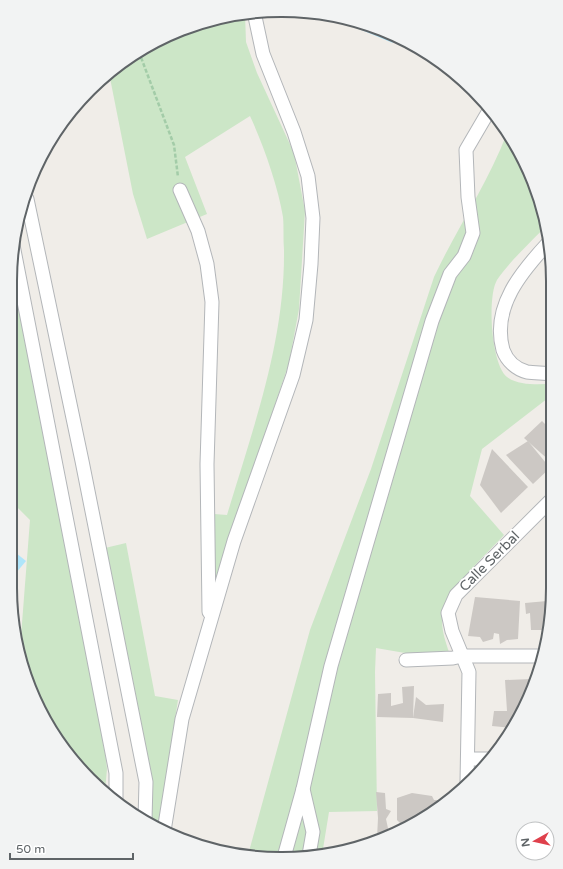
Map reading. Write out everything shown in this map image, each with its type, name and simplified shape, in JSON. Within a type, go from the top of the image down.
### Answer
[{"type":"street","points":[[165,825],[182,719],[234,541],[294,374],[306,320],[313,218],[308,176],[294,132],[263,54],[255,19]]},
{"type":"street","points":[[285,852],[303,789],[331,666],[432,321],[450,274],[464,256],[473,233],[468,197],[466,150],[487,115]]},
{"type":"street","points":[[180,190],[200,237],[207,264],[212,302],[207,464],[209,623]]},
{"type":"street","points":[[28,207],[82,461],[146,782],[145,814]]},
{"type":"street","points":[[544,247],[523,270],[510,293],[502,314],[500,338],[505,354],[512,365],[527,372],[546,374]]},
{"type":"street","points":[[18,269],[115,766],[116,793]]},
{"type":"street","name":"Calle Serbal","points":[[467,776],[469,672],[452,632],[448,613],[456,595],[546,505]]},
{"type":"street","points":[[406,660],[453,658],[462,656],[537,656]]},
{"type":"street","points":[[468,759],[483,759]]},
{"type":"street","points":[[303,789],[313,832],[310,850]]},
{"type":"path","points":[[141,58],[174,145],[180,190]]},
{"type":"green space","points":[[245,19],[246,42],[257,73],[294,153],[305,211],[299,309],[289,363],[214,586],[214,514],[227,515],[266,384],[279,318],[283,284],[284,250],[281,205],[270,165],[250,116],[185,157],[207,214],[147,239],[133,194],[110,80],[149,52],[180,37],[213,26]]},
{"type":"green space","points":[[504,140],[511,149],[526,180],[541,231],[513,260],[497,280],[492,300],[492,330],[494,345],[497,359],[507,377],[517,382],[546,384],[546,400],[482,449],[470,496],[504,535],[460,582],[446,603],[442,623],[443,633],[449,652],[405,653],[376,648],[377,811],[329,812],[323,849],[282,852],[249,850],[310,630],[371,469],[434,277],[452,241],[482,188]]},
{"type":"green space","points":[[17,297],[105,750],[107,769],[106,785],[94,775],[72,749],[52,720],[37,689],[26,656],[21,634],[30,520],[17,507]]},
{"type":"green space","points":[[126,543],[155,696],[178,700],[159,822],[151,818],[152,780],[105,548]]},
{"type":"water","points":[[17,554],[26,561],[17,572]]},
{"type":"building","points":[[542,421],[546,425],[546,458],[524,438]]},
{"type":"building","points":[[528,441],[546,463],[546,472],[533,484],[506,455]]},
{"type":"building","points":[[492,449],[528,487],[501,513],[480,485]]},
{"type":"building","points":[[475,597],[520,601],[518,639],[507,640],[500,644],[499,634],[494,633],[493,639],[483,642],[480,637],[468,636]]},
{"type":"building","points":[[545,601],[543,630],[531,630],[530,613],[526,614],[525,603]]},
{"type":"building","points":[[530,679],[519,704],[506,727],[492,726],[494,711],[507,711],[505,680]]},
{"type":"building","points":[[414,686],[413,718],[377,717],[378,694],[391,693],[391,706],[403,703],[402,687]]},
{"type":"building","points":[[416,697],[426,705],[444,704],[443,722],[413,718]]},
{"type":"building","points":[[376,792],[385,793],[386,809],[391,811],[386,819],[388,830],[377,834],[378,818]]},
{"type":"building","points":[[412,793],[432,796],[434,800],[438,800],[414,817],[401,824],[397,820],[397,798]]}]
